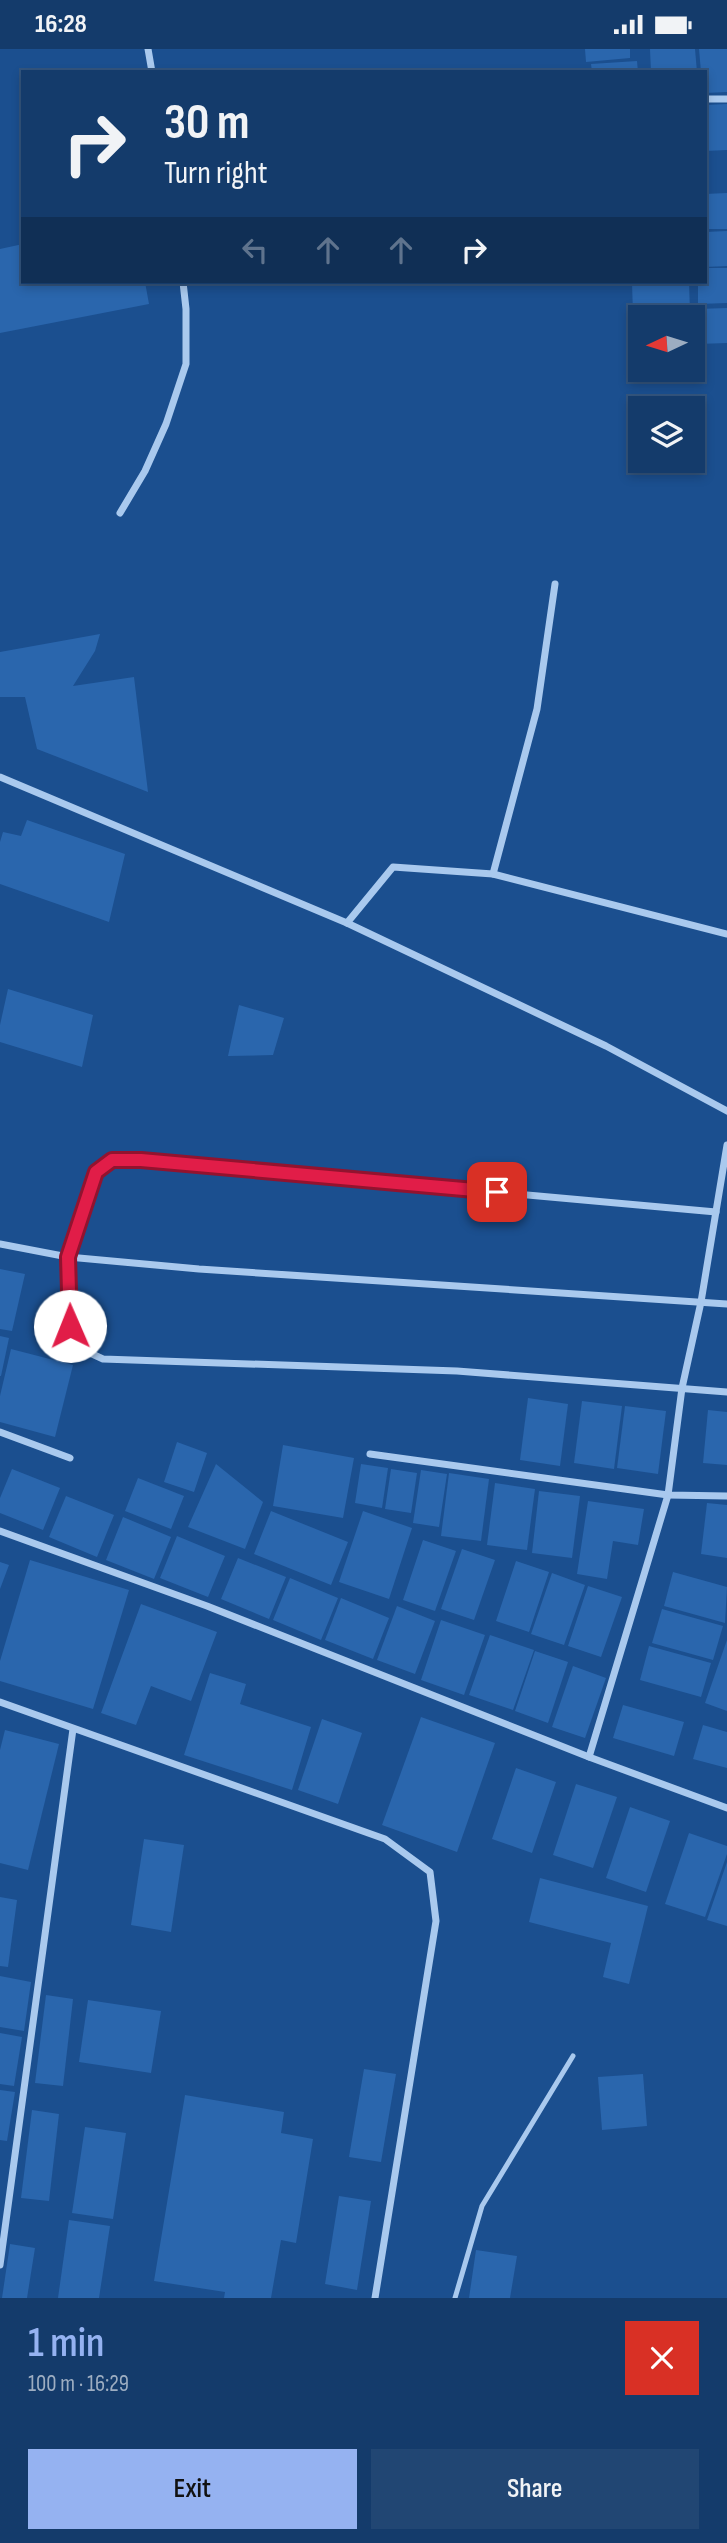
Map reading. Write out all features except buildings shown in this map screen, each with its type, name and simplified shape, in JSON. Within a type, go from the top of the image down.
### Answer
[{"type":"street","points":[[148,49],[152,70]]},
{"type":"street","points":[[707,99],[727,99]]},
{"type":"street","points":[[120,513],[145,471],[186,364],[183,284]]},
{"type":"street","points":[[493,874],[537,709],[555,584]]},
{"type":"street","points":[[0,777],[347,923],[606,1046],[727,1111]]},
{"type":"street","points":[[347,923],[393,867],[493,874],[727,935]]},
{"type":"street","points":[[589,1757],[668,1495],[682,1388],[701,1303],[727,1145]]},
{"type":"street","points":[[716,1212],[141,1160],[112,1160],[96,1172],[68,1257],[70,1326],[77,1347],[103,1359],[457,1371],[727,1392]]},
{"type":"street","points":[[0,1244],[68,1257],[199,1269],[727,1304]]},
{"type":"street","points":[[0,1432],[70,1458]]},
{"type":"street","points":[[370,1454],[668,1495],[727,1496]]},
{"type":"street","points":[[0,1531],[207,1606],[589,1757],[727,1808]]},
{"type":"street","points":[[0,1702],[385,1839],[430,1872],[436,1921],[375,2298]]},
{"type":"street","points":[[0,2265],[73,1729]]},
{"type":"lane","points":[[455,2298],[482,2206],[573,2056]]},
{"type":"route","points":[[70,1326],[68,1257],[96,1172],[112,1160],[141,1160],[497,1192]]}]
